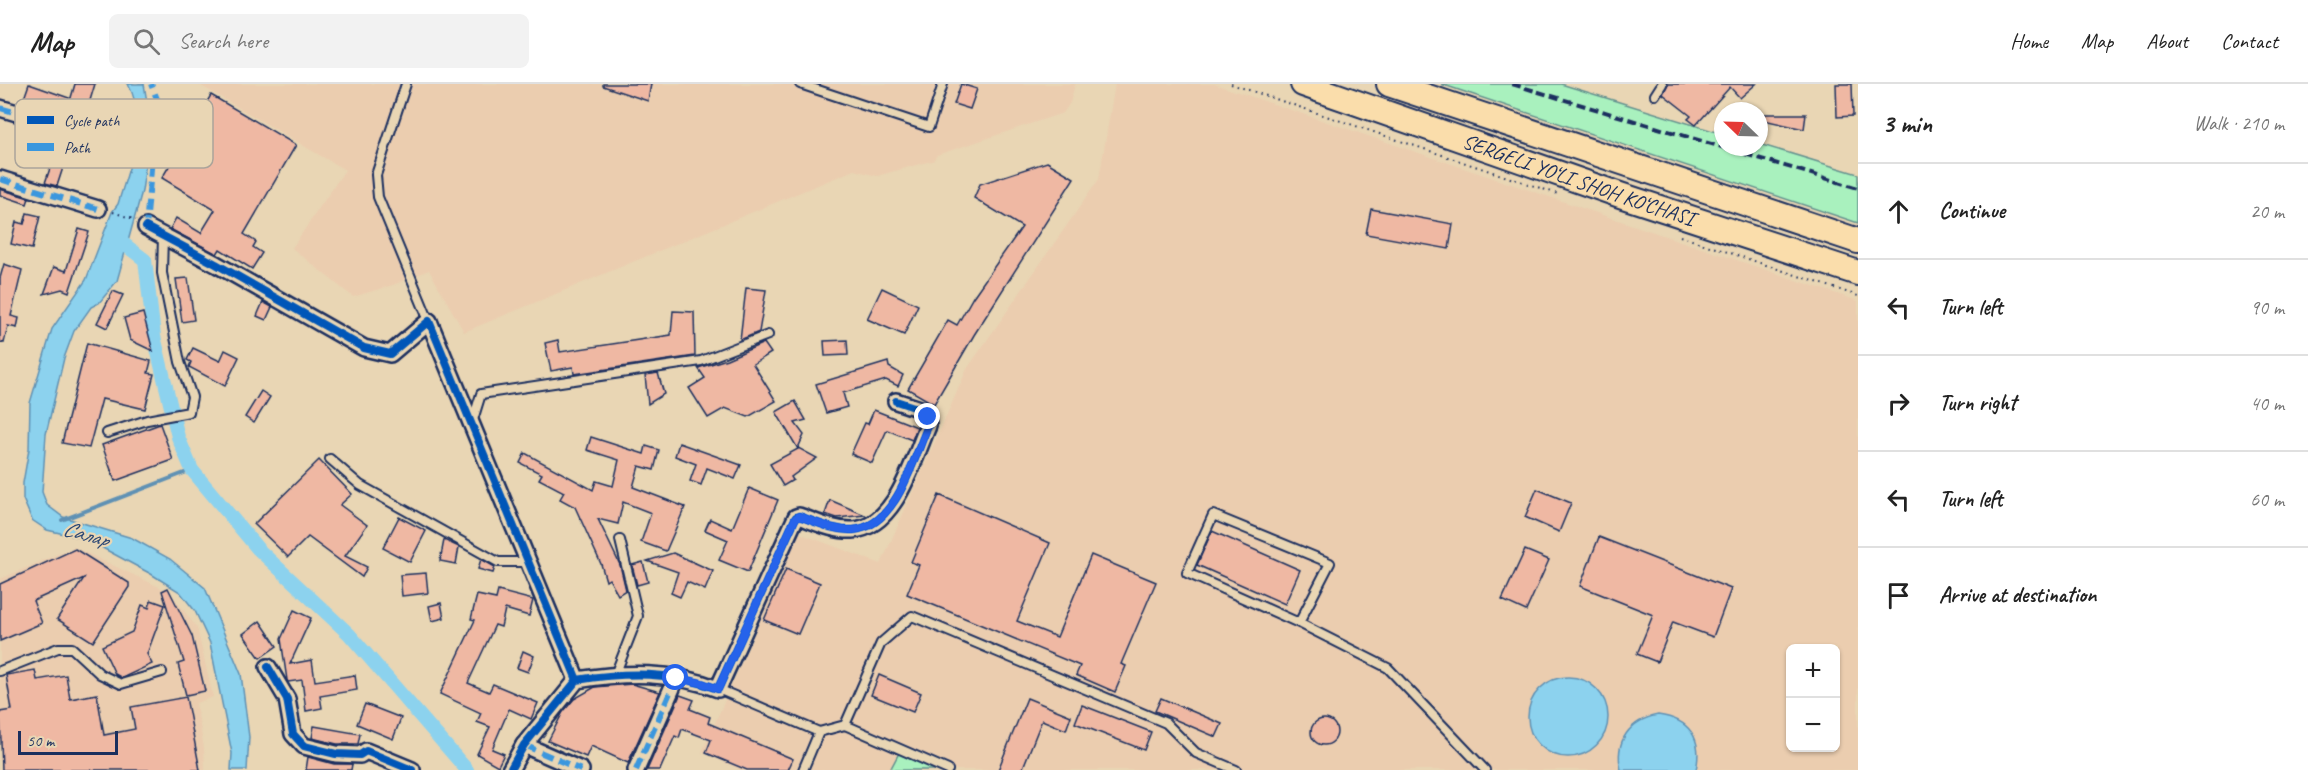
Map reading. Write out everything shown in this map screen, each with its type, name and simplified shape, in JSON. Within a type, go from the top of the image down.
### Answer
[{"type":"main road","name":"SERGELI YO‘LI SHOH KO‘CHASI","points":[[1303,84],[1620,195],[1858,273]]},
{"type":"main road","name":"SERGELI YO‘LI SHOH KO‘CHASI","points":[[1389,84],[1858,241]]},
{"type":"street","points":[[0,108],[15,112]]},
{"type":"street","points":[[0,179],[103,210]]},
{"type":"street","points":[[143,224],[364,348],[390,354],[429,321],[577,680]]},
{"type":"street","points":[[510,770],[524,746],[577,680],[615,675],[666,675],[718,689],[796,517],[799,516],[829,527],[853,530],[872,525],[888,511],[898,494],[928,426],[926,411],[896,400]]},
{"type":"street","points":[[268,667],[287,699],[293,734],[304,746],[336,754],[360,755],[366,751],[412,770]]},
{"type":"street","points":[[636,770],[676,678]]},
{"type":"street","points":[[524,746],[581,770]]},
{"type":"lane","points":[[406,84],[376,175],[378,197],[429,321]]},
{"type":"lane","points":[[800,84],[929,127],[943,84]]},
{"type":"lane","points":[[1655,95],[1662,84]]},
{"type":"lane","points":[[107,434],[147,420],[189,412],[192,397],[180,362],[162,273],[163,236]]},
{"type":"lane","points":[[472,424],[481,394],[701,361],[768,334]]},
{"type":"lane","points":[[330,459],[360,485],[498,562],[529,562]]},
{"type":"lane","points":[[1299,623],[1329,563],[1213,515],[1187,573],[1299,623],[1388,668],[1485,770]]},
{"type":"lane","points":[[615,675],[638,616],[620,540]]},
{"type":"lane","points":[[845,725],[881,643],[912,616],[1166,723],[1196,753],[1236,770]]},
{"type":"lane","points":[[0,670],[58,648],[72,648],[100,674],[121,684],[162,672]]},
{"type":"lane","points":[[718,689],[819,732],[845,725],[948,770]]},
{"type":"lane","points":[[803,770],[819,732]]},
{"type":"path","points":[[1231,84],[1564,196]]},
{"type":"path","points":[[103,210],[143,224]]},
{"type":"path","points":[[1671,233],[1858,297]]},
{"type":"shaded area","points":[[198,84],[1075,84],[1070,103],[1063,113],[937,155],[933,161],[877,176],[854,170],[464,332],[429,270],[393,285],[353,297],[292,248],[345,170]]},
{"type":"shaded area","points":[[1115,84],[1214,84],[1858,301],[1858,770],[741,770],[702,752],[799,533],[881,564],[967,369],[1099,179]]},
{"type":"shaded area","points":[[74,547],[170,592],[197,628],[213,697],[196,703],[204,748],[205,770],[0,770],[0,579]]},
{"type":"green space","points":[[1441,84],[1561,84],[1714,131],[1714,156],[1768,156],[1768,147],[1858,174],[1858,223]]},
{"type":"green space","points":[[899,753],[938,770],[890,770]]},
{"type":"water","name":"Салар","points":[[128,84],[144,84],[146,99],[134,99]]},
{"type":"water","name":"Салар","points":[[129,168],[145,168],[142,191],[117,281],[99,303],[91,307],[74,331],[64,358],[46,434],[42,492],[47,505],[63,517],[132,538],[170,559],[205,588],[241,674],[249,737],[247,770],[231,770],[232,753],[210,643],[195,611],[180,592],[86,539],[47,530],[32,520],[23,499],[23,483],[29,449],[30,403],[52,329],[86,280],[112,212],[118,204]]},
{"type":"water","points":[[1568,677],[1583,680],[1596,689],[1605,702],[1608,717],[1605,732],[1596,745],[1583,754],[1568,757],[1553,754],[1540,745],[1531,732],[1528,717],[1531,702],[1540,689],[1553,680]]},
{"type":"water","points":[[1658,715],[1678,721],[1692,732],[1698,749],[1696,770],[1621,770],[1620,750],[1626,733],[1639,722]]},
{"type":"building","points":[[29,84],[69,98],[69,99],[24,99]]},
{"type":"building","points":[[75,84],[95,84],[90,99],[71,99]]},
{"type":"building","points":[[603,84],[651,84],[648,101],[603,86]]},
{"type":"building","points":[[961,84],[977,89],[970,109],[954,104]]},
{"type":"building","points":[[1668,84],[1756,84],[1740,98],[1730,87],[1714,102],[1696,125],[1688,119],[1691,116],[1663,94]]},
{"type":"building","points":[[1836,84],[1852,84],[1853,116],[1837,117]]},
{"type":"building","points":[[211,95],[296,145],[244,234],[256,242],[253,247],[262,253],[252,269],[220,249],[217,254],[170,229],[176,218],[201,233],[215,210],[162,178],[168,168],[213,168],[213,99],[209,99]]},
{"type":"building","points":[[1768,114],[1806,114],[1804,129],[1768,121]]},
{"type":"building","points":[[1047,162],[1074,178],[974,335],[934,404],[908,389],[948,320],[957,325],[973,297],[1022,227],[974,198],[980,184]]},
{"type":"building","points":[[50,168],[63,168],[57,186],[45,183]]},
{"type":"building","points":[[0,189],[29,198],[27,204],[0,195]]},
{"type":"building","points":[[1371,209],[1453,224],[1449,249],[1366,234]]},
{"type":"building","points":[[27,213],[40,216],[32,249],[11,244],[16,222],[24,224]]},
{"type":"building","points":[[79,229],[89,232],[69,292],[62,289],[44,294],[54,267],[66,271]]},
{"type":"building","points":[[4,264],[22,270],[11,316],[19,318],[17,328],[8,326],[4,343],[0,342],[0,278]]},
{"type":"building","points":[[188,278],[194,320],[182,322],[176,279]]},
{"type":"building","points":[[746,288],[766,290],[759,332],[740,340]]},
{"type":"building","points":[[882,288],[918,305],[904,335],[867,319]]},
{"type":"building","points":[[113,291],[123,295],[107,328],[97,323]]},
{"type":"building","points":[[263,302],[272,307],[266,320],[257,316]]},
{"type":"building","points":[[673,311],[694,312],[695,356],[574,374],[573,367],[551,371],[545,343],[558,340],[560,352],[671,335]]},
{"type":"building","points":[[143,313],[153,351],[130,340],[124,318]]},
{"type":"building","points":[[847,340],[848,355],[825,356],[824,341]]},
{"type":"building","points":[[87,343],[151,361],[148,373],[154,374],[145,409],[102,399],[89,448],[62,443]]},
{"type":"building","points":[[764,343],[771,353],[753,364],[776,401],[748,417],[725,408],[708,418],[689,388],[705,378],[698,368],[727,359]]},
{"type":"building","points":[[193,348],[220,361],[225,350],[239,357],[225,386],[189,367],[191,362],[187,360]]},
{"type":"building","points":[[888,362],[889,367],[903,375],[898,386],[886,380],[843,393],[847,407],[826,413],[816,384]]},
{"type":"building","points":[[658,373],[664,394],[648,404],[645,375]]},
{"type":"building","points":[[261,391],[270,397],[254,423],[245,417]]},
{"type":"building","points":[[795,401],[806,420],[795,423],[804,435],[798,448],[817,458],[791,477],[793,480],[783,486],[770,464],[798,449],[776,412]]},
{"type":"building","points":[[874,410],[917,427],[912,440],[887,430],[872,463],[851,454],[865,423],[868,424]]},
{"type":"building","points":[[160,424],[173,460],[115,481],[102,445]]},
{"type":"building","points":[[591,437],[644,454],[646,446],[659,450],[654,470],[639,466],[633,487],[685,507],[666,551],[641,542],[651,513],[623,502],[618,524],[598,519],[620,565],[626,590],[618,595],[609,579],[606,581],[601,564],[575,507],[560,499],[564,492],[539,479],[542,474],[520,463],[525,453],[593,490],[596,481],[613,486],[619,460],[587,450]]},
{"type":"building","points":[[679,443],[741,465],[735,479],[707,468],[701,485],[690,481],[696,464],[675,456]]},
{"type":"building","points":[[319,460],[352,494],[340,505],[367,525],[345,556],[367,567],[362,577],[308,537],[288,557],[254,524]]},
{"type":"building","points":[[749,488],[778,500],[748,572],[719,560],[728,540],[705,530],[710,519],[732,529]]},
{"type":"building","points":[[1537,489],[1571,503],[1559,532],[1525,517]]},
{"type":"building","points":[[939,495],[1050,543],[1017,621],[1057,637],[1091,555],[1156,582],[1121,664],[1126,666],[1115,692],[1076,675],[1080,666],[907,594],[919,565],[911,562]]},
{"type":"building","points":[[830,500],[865,515],[837,518],[825,514]]},
{"type":"building","points":[[399,517],[426,531],[410,562],[383,548]]},
{"type":"building","points":[[1212,531],[1300,570],[1285,604],[1197,565]]},
{"type":"building","points":[[1599,537],[1731,589],[1713,637],[1673,622],[1657,662],[1637,654],[1653,615],[1580,586]]},
{"type":"building","points":[[444,540],[459,547],[456,564],[440,561]]},
{"type":"building","points":[[75,549],[129,583],[129,587],[93,642],[57,619],[84,578],[33,601],[42,623],[0,641],[0,584]]},
{"type":"building","points":[[1525,550],[1549,560],[1526,611],[1502,600]]},
{"type":"building","points":[[673,553],[713,571],[705,590],[687,582],[680,597],[671,593],[678,572],[647,561]]},
{"type":"building","points":[[481,559],[495,567],[493,573],[478,569]]},
{"type":"building","points":[[643,562],[648,582],[637,585],[632,565]]},
{"type":"building","points":[[786,569],[820,583],[798,634],[764,620]]},
{"type":"building","points":[[426,573],[428,593],[402,596],[400,575]]},
{"type":"building","points":[[168,588],[192,636],[205,691],[186,695],[178,664],[184,662],[162,591]]},
{"type":"building","points":[[498,591],[533,600],[529,616],[505,609],[501,627],[495,625],[468,683],[489,692],[493,684],[538,703],[531,719],[509,709],[492,749],[504,754],[498,766],[477,754],[490,727],[477,722],[481,713],[440,694],[475,620],[471,619],[477,595],[496,599]]},
{"type":"building","points":[[151,600],[165,605],[147,654],[152,664],[122,678],[115,674],[102,646],[132,632],[142,605],[149,608]]},
{"type":"building","points":[[441,603],[444,618],[432,621],[429,606]]},
{"type":"building","points":[[294,610],[311,618],[290,664],[312,660],[315,681],[355,675],[357,690],[320,696],[322,708],[306,711],[302,680],[288,682],[287,680],[281,639]]},
{"type":"building","points":[[260,621],[277,646],[260,658],[243,634]]},
{"type":"building","points":[[523,651],[534,656],[528,672],[517,668]]},
{"type":"building","points":[[35,670],[37,680],[66,675],[70,699],[97,694],[104,735],[135,729],[131,707],[186,697],[200,770],[2,770],[0,712],[12,710],[6,675]]},
{"type":"building","points":[[879,675],[921,693],[913,712],[871,695]]},
{"type":"building","points":[[632,684],[660,692],[628,763],[591,746],[586,757],[548,741],[563,712],[574,699],[595,687]]},
{"type":"building","points":[[680,695],[694,700],[690,709],[710,717],[708,723],[793,759],[788,770],[747,770],[706,753],[711,740],[682,729],[679,738],[675,736],[660,770],[647,770]]},
{"type":"building","points":[[1027,698],[1071,716],[1066,730],[1042,720],[1022,770],[998,770]]},
{"type":"building","points":[[1161,698],[1222,724],[1216,737],[1155,711]]},
{"type":"building","points":[[365,704],[401,718],[393,739],[357,724]]},
{"type":"building","points":[[1082,705],[1151,732],[1144,750],[1075,723]]},
{"type":"building","points":[[1324,719],[1333,723],[1337,732],[1333,741],[1324,745],[1315,741],[1311,732],[1315,723]]},
{"type":"building","points":[[314,726],[360,734],[358,744],[337,744],[312,738]]},
{"type":"building","points":[[308,757],[334,764],[352,764],[351,770],[306,770]]},
{"type":"waterway","name":"Салар","points":[[120,241],[145,260],[154,336],[178,437],[192,470],[258,549],[349,634],[467,770]]},
{"type":"waterway","points":[[62,520],[192,470]]},
{"type":"railway","points":[[1512,84],[1858,188]]},
{"type":"marked path","points":[[151,84],[157,99]]},
{"type":"marked path","points":[[0,108],[15,112]]},
{"type":"marked path","points":[[149,229],[146,227],[151,168]]},
{"type":"marked path","points":[[0,179],[98,209]]},
{"type":"marked path","points":[[636,770],[676,679]]},
{"type":"marked path","points":[[524,745],[581,770]]},
{"type":"cycle path","points":[[146,227],[364,348],[390,354],[429,321],[577,680]]},
{"type":"cycle path","points":[[510,770],[524,745],[577,680],[631,675],[666,676],[718,689],[796,517],[799,516],[832,528],[853,530],[868,526],[892,505],[909,473],[928,426],[926,411],[896,401]]},
{"type":"cycle path","points":[[268,667],[287,699],[293,734],[304,746],[336,754],[360,755],[366,751],[412,770]]},
{"type":"route","points":[[676,678],[718,689],[795,519],[799,516],[829,527],[853,530],[872,525],[888,511],[898,494],[928,426],[928,417]]}]
